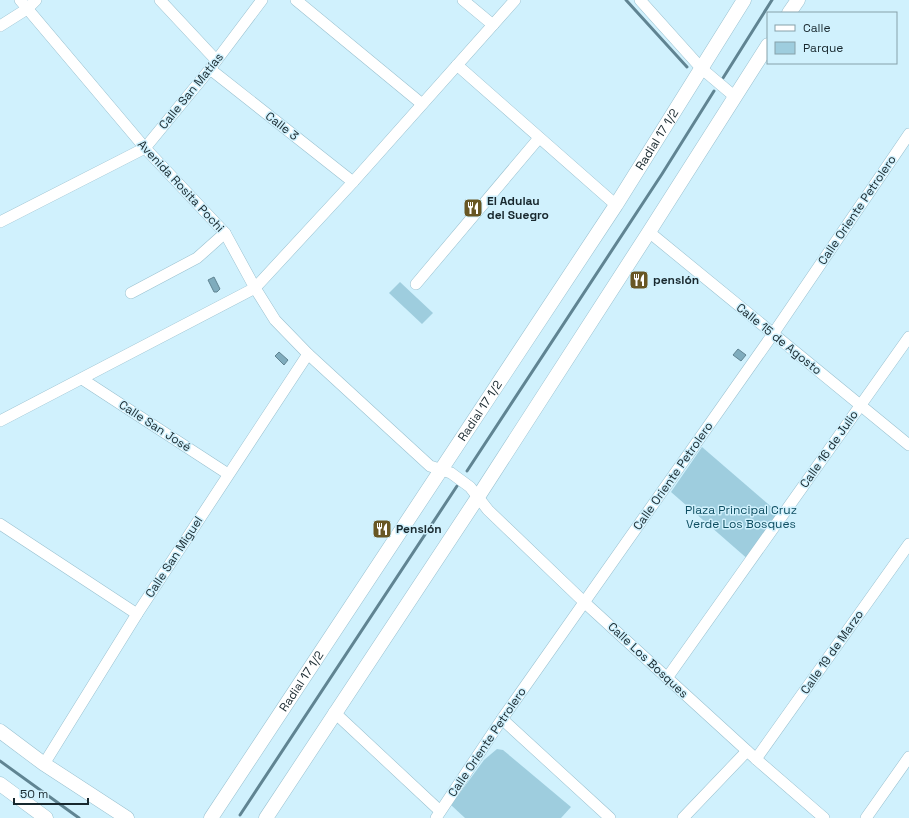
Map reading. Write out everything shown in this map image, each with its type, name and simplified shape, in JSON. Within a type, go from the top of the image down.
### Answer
[{"type":"main road","name":"Radial 17 1/2","points":[[211,818],[616,205],[744,0]]},
{"type":"main road","points":[[790,12],[798,0]]},
{"type":"main road","points":[[266,818],[334,712],[478,497],[767,46]]},
{"type":"main road","points":[[0,731],[44,764],[127,818]]},
{"type":"main road","points":[[0,784],[46,818]]},
{"type":"street","name":"Avenida Rosita Pochi","points":[[20,0],[145,148],[225,232],[255,288],[275,320],[308,354],[430,466],[451,473],[470,487],[478,497]]},
{"type":"street","points":[[0,26],[27,9],[36,0]]},
{"type":"street","name":"Calle 3","points":[[160,0],[213,65],[353,182]]},
{"type":"street","name":"Calle San Matías","points":[[0,222],[145,148],[213,65],[262,0]]},
{"type":"street","points":[[296,0],[422,104]]},
{"type":"street","points":[[463,0],[493,25]]},
{"type":"street","points":[[0,421],[255,288],[353,182],[515,0]]},
{"type":"street","points":[[641,0],[701,68],[734,96]]},
{"type":"street","points":[[457,65],[616,205]]},
{"type":"street","name":"Calle Oriente Petrolero","points":[[438,815],[502,719],[773,334],[909,134]]},
{"type":"street","points":[[416,284],[540,138]]},
{"type":"street","points":[[131,293],[197,258],[225,232]]},
{"type":"street","name":"Calle 15 de Agosto","points":[[649,232],[909,445]]},
{"type":"street","name":"Calle 16 de Julio","points":[[667,678],[909,338]]},
{"type":"street","name":"Calle San Miguel","points":[[44,764],[137,614],[308,354]]},
{"type":"street","name":"Calle San José","points":[[82,379],[228,474]]},
{"type":"street","name":"Calle Los Bosques","points":[[478,497],[488,510],[584,602],[746,751],[824,818]]},
{"type":"street","points":[[0,524],[137,614]]},
{"type":"street","name":"Calle 19 de Marzo","points":[[756,759],[909,544]]},
{"type":"street","points":[[334,712],[438,815]]},
{"type":"street","points":[[502,719],[610,818]]},
{"type":"street","points":[[683,818],[746,751]]},
{"type":"street","points":[[866,818],[909,757]]},
{"type":"green space","points":[[400,282],[433,313],[422,324],[389,293]]},
{"type":"green space","name":"Plaza Principal Cruz Verde Los Bosques","points":[[702,447],[782,516],[750,561],[671,492]]},
{"type":"green space","points":[[497,749],[503,750],[571,807],[561,818],[465,818],[451,805],[484,760]]},
{"type":"shaded area","points":[[214,277],[220,289],[217,292],[214,292],[208,280]]},
{"type":"shaded area","points":[[738,349],[746,355],[741,361],[733,355]]},
{"type":"shaded area","points":[[279,352],[288,360],[284,365],[275,356]]},
{"type":"waterway","points":[[626,0],[687,67]]},
{"type":"waterway","points":[[723,78],[772,0]]},
{"type":"waterway","points":[[467,471],[662,174],[714,91]]},
{"type":"waterway","points":[[240,815],[457,486]]},
{"type":"waterway","points":[[0,761],[79,818]]},
{"type":"place","name":"El Adulau del Suegro","points":[[473,208]]},
{"type":"place","name":"pensión","points":[[639,280]]},
{"type":"place","name":"Pensión","points":[[382,529]]}]
